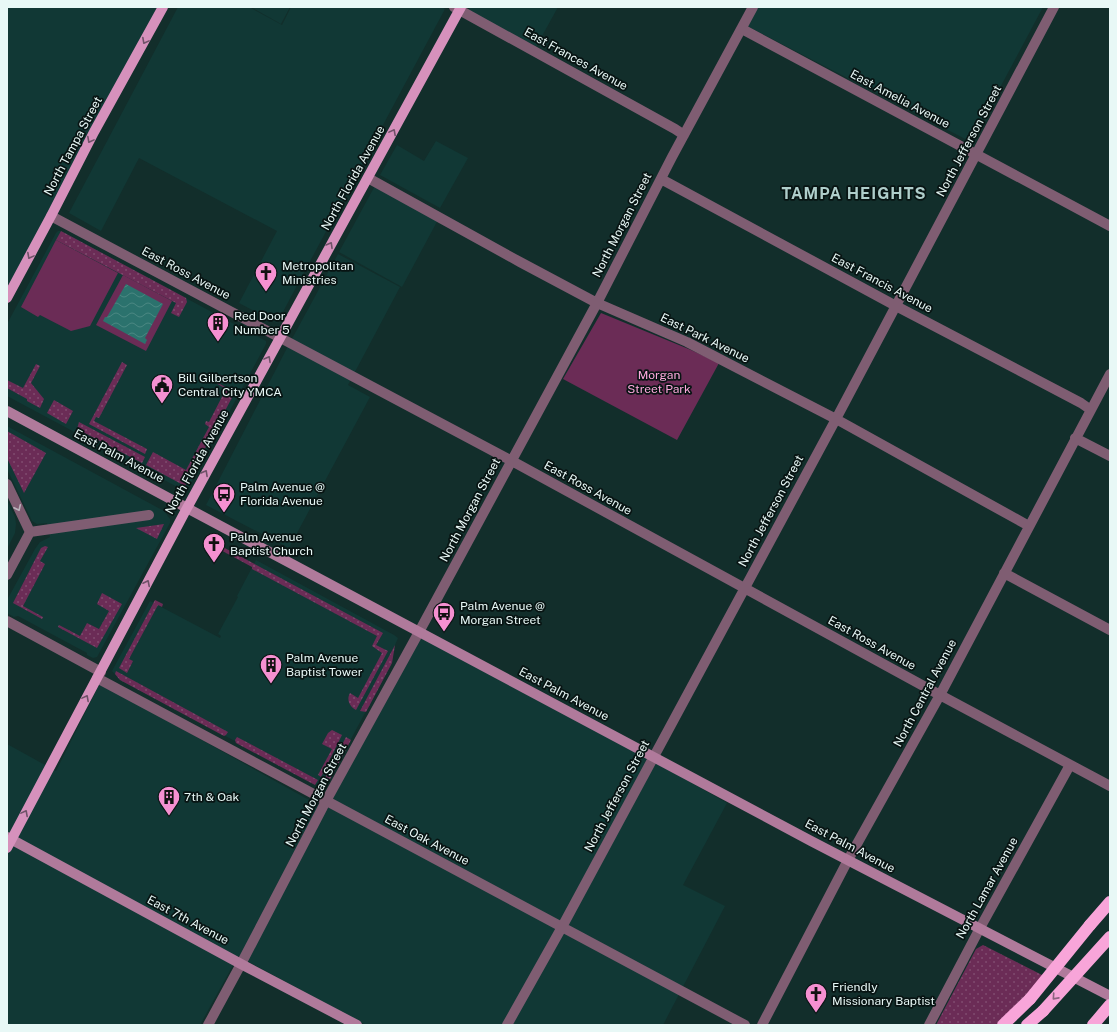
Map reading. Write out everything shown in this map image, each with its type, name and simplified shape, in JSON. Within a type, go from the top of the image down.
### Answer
[{"type":"highway","points":[[1003,1025],[1030,999],[1110,902]]},
{"type":"highway","points":[[1027,1025],[1043,1011],[1110,938]]},
{"type":"highway","points":[[1093,1025],[1110,1005]]},
{"type":"main road","name":"North Tampa Street","points":[[7,298],[94,132],[163,7]]},
{"type":"main road","name":"North Florida Avenue","points":[[8,841],[99,675],[187,508],[368,178],[458,8]]},
{"type":"street","name":"North Morgan Street","points":[[208,1025],[326,801],[420,632],[597,303],[661,178],[753,7]]},
{"type":"street","name":"North Jefferson Street","points":[[507,1025],[562,927],[836,419],[1054,7]]},
{"type":"street","name":"East Frances Avenue","points":[[458,8],[684,135]]},
{"type":"street","name":"East Amelia Avenue","points":[[742,29],[1110,226]]},
{"type":"street","name":"East Park Avenue","points":[[368,178],[597,303],[687,342],[836,419],[1029,526]]},
{"type":"street","name":"East Francis Avenue","points":[[661,178],[896,306],[1081,403],[1091,410]]},
{"type":"street","name":"East Ross Avenue","points":[[51,216],[512,461],[940,695],[1110,786]]},
{"type":"street","name":"North Central Avenue","points":[[762,1025],[848,860],[940,695],[1110,374]]},
{"type":"street","name":"East Palm Avenue","points":[[7,411],[848,860],[1110,996]]},
{"type":"street","points":[[1075,438],[1110,456]]},
{"type":"street","points":[[7,484],[30,532]]},
{"type":"street","points":[[30,532],[149,515]]},
{"type":"street","points":[[7,575],[30,532]]},
{"type":"street","points":[[1004,573],[1110,630]]},
{"type":"street","name":"East Oak Avenue","points":[[7,621],[99,675],[326,801],[745,1025]]},
{"type":"street","name":"North Lamar Avenue","points":[[929,1025],[980,928],[1070,765]]},
{"type":"street","name":"East 7th Avenue","points":[[8,841],[357,1025]]},
{"type":"shaded area","points":[[7,7],[160,7],[7,293]]},
{"type":"shaded area","points":[[178,7],[249,7],[282,25],[291,7],[442,7],[445,9],[277,323],[239,303],[277,231],[139,158],[101,231],[69,213]]},
{"type":"shaded area","points":[[251,7],[290,7],[281,24]]},
{"type":"shaded area","points":[[470,7],[558,7],[536,47],[468,11]]},
{"type":"shaded area","points":[[758,7],[1043,7],[971,142],[747,26]]},
{"type":"shaded area","points":[[436,141],[468,158],[440,208],[380,175],[397,145],[424,161]]},
{"type":"shaded area","points":[[377,182],[440,216],[402,287],[339,252]]},
{"type":"shaded area","points":[[58,231],[61,231],[266,341],[266,344],[186,491],[7,396],[7,324]]},
{"type":"shaded area","points":[[338,254],[400,287],[348,385],[370,397],[289,548],[206,505],[287,348]]},
{"type":"shaded area","points":[[7,426],[164,511],[170,519],[170,523],[97,657],[93,658],[87,655],[87,653],[18,616],[14,617],[7,613],[7,600],[35,549],[40,542],[50,537],[47,523],[37,524],[32,521],[7,469]]},
{"type":"shaded area","points":[[7,500],[15,517],[16,524],[15,533],[7,549]]},
{"type":"shaded area","points":[[256,560],[398,638],[395,645],[392,663],[325,787],[323,788],[120,680],[112,671],[150,601],[220,638],[221,636],[218,634]]},
{"type":"shaded area","points":[[418,636],[653,761],[727,803],[683,885],[725,906],[663,1025],[366,1025],[238,956],[200,1025],[7,1025],[7,744],[56,771],[100,683],[327,810]]},
{"type":"green space","points":[[61,231],[186,298],[187,302],[179,317],[171,313],[176,303],[56,240]]},
{"type":"green space","points":[[56,240],[118,273],[90,326],[71,331],[40,315],[38,317],[21,307]]},
{"type":"green space","points":[[123,275],[172,301],[146,351],[96,325]]},
{"type":"green space","name":"Morgan Street Park","points":[[601,313],[719,363],[677,440],[563,379]]},
{"type":"green space","points":[[122,362],[127,365],[99,418],[96,417],[94,421],[147,449],[145,454],[89,424]]},
{"type":"green space","points":[[36,364],[40,366],[31,383],[44,399],[40,408],[7,388],[7,380],[23,388]]},
{"type":"green space","points":[[216,382],[235,392],[185,486],[146,465],[153,452],[186,470],[209,427],[205,424],[206,421],[209,422],[226,389]]},
{"type":"green space","points":[[54,400],[73,411],[66,424],[47,413]]},
{"type":"green space","points":[[79,422],[145,457],[142,463],[77,429]]},
{"type":"green space","points":[[7,431],[46,453],[24,493],[7,458]]},
{"type":"green space","points":[[164,524],[157,539],[136,528]]},
{"type":"green space","points":[[206,538],[383,633],[376,645],[388,651],[356,710],[349,703],[348,698],[350,693],[358,698],[382,653],[372,646],[377,636],[252,569],[252,567],[204,541]]},
{"type":"green space","points":[[45,546],[48,547],[40,561],[45,564],[23,606],[43,617],[42,619],[13,603],[41,548]]},
{"type":"green space","points":[[102,593],[122,604],[97,648],[58,627],[59,625],[80,636],[87,623],[99,629],[109,611],[97,604]]},
{"type":"green space","points":[[155,600],[163,604],[162,607],[158,605],[129,659],[133,661],[127,673],[119,668]]},
{"type":"green space","points":[[395,645],[392,663],[366,712],[360,711]]},
{"type":"green space","points":[[116,671],[228,732],[224,736],[120,680],[115,674]]},
{"type":"green space","points":[[332,730],[342,735],[321,777],[318,775],[332,749],[322,744],[328,733]]},
{"type":"green space","points":[[237,737],[318,780],[315,785],[236,743],[235,740]]},
{"type":"green space","points":[[346,737],[351,740],[329,781],[325,778]]},
{"type":"green space","points":[[983,945],[1046,977],[1005,1025],[936,1025],[976,949]]},
{"type":"water","points":[[126,284],[163,304],[145,338],[147,340],[145,344],[103,321],[105,317],[107,317]]},
{"type":"place","name":"Metropolitan Ministries","points":[[266,292]]},
{"type":"place","name":"Red Door Number 5","points":[[218,342]]},
{"type":"place","name":"Bill Gilbertson Central City YMCA","points":[[162,404]]},
{"type":"place","name":"Palm Avenue @ Florida Avenue","points":[[224,514]]},
{"type":"place","name":"Palm Avenue Baptist Church","points":[[214,564]]},
{"type":"place","name":"Palm Avenue @ Morgan Street","points":[[444,632]]},
{"type":"place","name":"Palm Avenue Baptist Tower","points":[[271,684]]},
{"type":"place","name":"7th & Oak","points":[[169,816]]},
{"type":"place","name":"Friendly Missionary Baptist","points":[[816,1014]]},
{"type":"district","name":"TAMPA HEIGHTS","points":[[854,193]]}]
